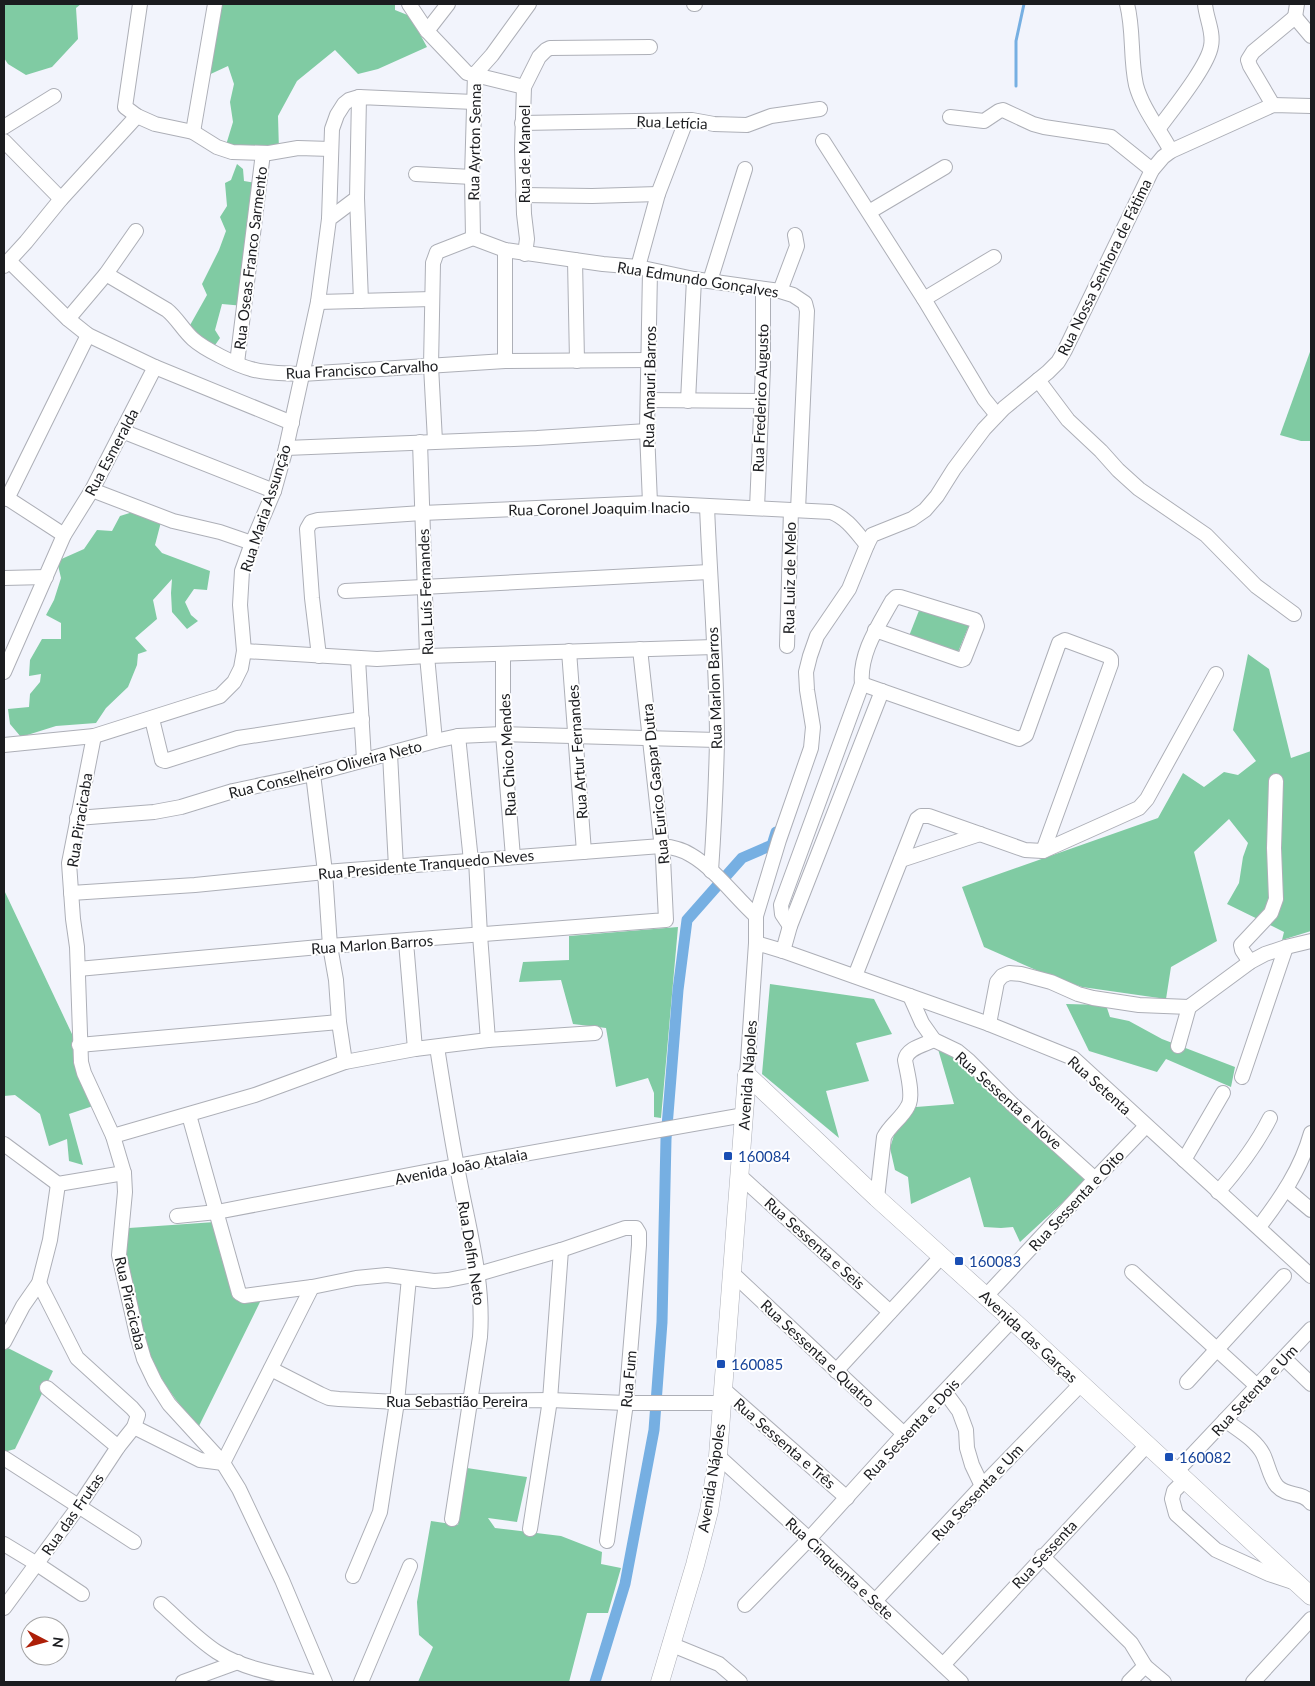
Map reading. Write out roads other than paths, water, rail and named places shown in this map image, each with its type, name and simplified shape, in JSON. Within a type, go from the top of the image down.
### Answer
[{"type":"main road","name":"Avenida Nápoles","points":[[660,1682],[709,1511],[718,1456],[747,1075]]},
{"type":"main road","name":"Avenida das Garças","points":[[747,1075],[877,1198],[1311,1596]]},
{"type":"street","points":[[140,4],[124,107],[137,116],[155,124],[193,132],[216,147],[232,152],[263,153],[298,148],[331,149]]},
{"type":"street","points":[[193,132],[215,4]]},
{"type":"street","points":[[409,4],[427,32],[467,73],[524,87]]},
{"type":"street","points":[[427,32],[448,4]]},
{"type":"street","name":"Rua Ayrton Senna","points":[[473,238],[472,177],[475,74],[492,55],[529,4]]},
{"type":"street","points":[[1127,4],[1131,19],[1132,55],[1136,85],[1141,100],[1172,150]]},
{"type":"street","points":[[1159,128],[1207,60],[1212,45],[1205,4]]},
{"type":"street","points":[[1273,106],[1248,60],[1253,52],[1296,11],[1311,36]]},
{"type":"street","name":"Rua de Manoel","points":[[526,254],[522,123],[524,87],[539,57],[550,48],[650,47]]},
{"type":"street","points":[[4,127],[54,96]]},
{"type":"street","points":[[361,301],[357,198],[359,97],[474,102]]},
{"type":"street","name":"Rua Maria Assunção","points":[[4,745],[94,736],[220,696],[234,682],[244,651],[240,605],[242,571],[274,491],[292,423],[318,302],[329,220],[332,129],[337,114],[349,100],[359,97]]},
{"type":"street","name":"Rua Nossa Senhora de Fátima","points":[[867,545],[872,535],[912,519],[925,510],[984,429],[997,415],[1058,362],[1152,170],[1163,157],[1172,150],[1273,106],[1311,106]]},
{"type":"street","name":"Rua Letícia","points":[[522,123],[692,120],[714,124],[747,125],[771,116],[820,109]]},
{"type":"street","points":[[950,117],[984,121],[1003,110],[1044,127],[1106,135],[1118,141],[1152,170]]},
{"type":"street","points":[[137,116],[6,264],[88,336],[292,423]]},
{"type":"street","name":"Rua Amauri Barros","points":[[650,503],[647,431],[649,360],[644,269],[658,194],[686,121]]},
{"type":"street","points":[[4,141],[62,199]]},
{"type":"street","points":[[823,141],[924,299],[984,398],[997,415]]},
{"type":"street","name":"Rua Oseas Franco Sarmento","points":[[237,363],[263,153]]},
{"type":"street","points":[[869,212],[946,167]]},
{"type":"street","points":[[710,281],[745,169]]},
{"type":"street","points":[[416,174],[472,177]]},
{"type":"street","points":[[523,195],[592,196],[658,194]]},
{"type":"street","points":[[329,220],[357,198]]},
{"type":"street","points":[[68,319],[106,274],[136,231]]},
{"type":"street","points":[[780,291],[797,246],[796,235]]},
{"type":"street","points":[[435,441],[431,366],[433,263],[437,252],[473,238]]},
{"type":"street","name":"Rua Edmundo Gonçalves","points":[[473,238],[504,250],[526,254],[644,269],[694,279],[780,291],[805,303],[807,311],[794,510]]},
{"type":"street","points":[[504,250],[504,362]]},
{"type":"street","points":[[924,299],[994,257]]},
{"type":"street","points":[[575,260],[577,362]]},
{"type":"street","name":"Rua Francisco Carvalho","points":[[106,274],[167,310],[192,339],[206,349],[250,369],[259,371],[302,374],[504,362],[649,360]]},
{"type":"street","points":[[688,401],[694,279]]},
{"type":"street","name":"Rua Frederico Augusto","points":[[757,508],[763,289]]},
{"type":"street","points":[[318,302],[432,299]]},
{"type":"street","points":[[64,535],[5,498],[88,336]]},
{"type":"street","name":"Rua Esmeralda","points":[[4,672],[8,649],[46,577],[64,535],[92,490],[155,366]]},
{"type":"street","points":[[1038,380],[1068,420],[1118,470],[1139,488],[1206,535],[1256,586],[1294,614]]},
{"type":"street","points":[[648,400],[761,401]]},
{"type":"street","points":[[122,431],[274,491]]},
{"type":"street","points":[[286,448],[647,431]]},
{"type":"street","name":"Rua Luís Fernandes","points":[[420,442],[427,656],[435,741]]},
{"type":"street","points":[[92,490],[173,521],[220,532],[252,543]]},
{"type":"street","name":"Rua Coronel Joaquim Inacio","points":[[319,656],[312,598],[308,529],[311,522],[318,520],[422,513],[650,503],[831,512],[847,522],[867,545]]},
{"type":"street","name":"Rua Marlon Barros","points":[[708,506],[716,740],[716,800],[711,870]]},
{"type":"street","name":"Rua Luiz de Melo","points":[[787,646],[794,510]]},
{"type":"street","name":"Avenida Nápoles","points":[[747,1075],[756,943],[756,916],[779,840],[811,748],[813,727],[806,672],[817,636],[849,589],[867,545]]},
{"type":"street","points":[[345,591],[709,572]]},
{"type":"street","points":[[4,578],[46,577]]},
{"type":"street","points":[[790,926],[782,914],[781,905],[862,684],[862,663],[875,630],[892,601],[896,597],[900,597],[975,620],[977,626],[964,659],[961,660],[875,630]]},
{"type":"street","points":[[862,684],[1019,739],[1026,735],[1060,643],[1065,640],[1108,656],[1112,664],[1043,851]]},
{"type":"street","points":[[244,651],[358,659],[714,647]]},
{"type":"street","name":"Rua Eurico Gaspar Dutra","points":[[640,649],[665,873],[666,920]]},
{"type":"street","name":"Rua Artur Fernandes","points":[[569,651],[584,852]]},
{"type":"street","name":"Rua Chico Mendes","points":[[503,654],[503,734],[513,856]]},
{"type":"street","points":[[358,659],[364,760]]},
{"type":"street","points":[[855,976],[917,820],[921,816],[929,816],[1025,850],[1043,851],[1139,808],[1147,799],[1216,674]]},
{"type":"street","points":[[783,951],[790,926],[882,691]]},
{"type":"street","points":[[152,719],[162,760],[165,762],[238,738],[362,719]]},
{"type":"street","name":"Rua Conselheiro Oliveira Neto","points":[[77,818],[154,812],[180,807],[233,791],[313,774],[458,736],[503,734],[575,735],[716,740]]},
{"type":"street","name":"Rua Piracicaba","points":[[94,736],[69,863],[78,969],[81,1062],[84,1073],[113,1136],[124,1174],[125,1192],[119,1255],[137,1335],[144,1359],[155,1382],[169,1404],[223,1463],[247,1505],[282,1580],[325,1682]]},
{"type":"street","points":[[458,736],[473,860],[488,1040]]},
{"type":"street","points":[[390,754],[396,867]]},
{"type":"street","points":[[313,774],[325,872],[330,946],[336,980],[339,1022],[345,1062]]},
{"type":"street","points":[[1250,962],[1242,950],[1242,945],[1275,908],[1276,781]]},
{"type":"street","points":[[901,860],[980,834]]},
{"type":"street","name":"Rua Presidente Tranquedo Neves","points":[[71,893],[513,856],[661,846],[676,848],[691,855],[711,870],[756,916]]},
{"type":"street","name":"Rua Marlon Barros","points":[[78,969],[330,946],[406,942],[666,920]]},
{"type":"street","points":[[989,1024],[997,982],[1002,976],[1009,973],[1021,974],[1051,982],[1093,998],[1139,1005],[1189,1006],[1250,962],[1265,954],[1311,941]]},
{"type":"street","points":[[406,942],[415,1049]]},
{"type":"street","name":"Rua Setenta","points":[[756,943],[989,1024],[1073,1058],[1311,1276]]},
{"type":"street","points":[[1242,1077],[1286,947]]},
{"type":"street","points":[[877,1198],[884,1137],[887,1130],[907,1109],[911,1097],[905,1060],[906,1055],[909,1051],[934,1040],[922,1024],[910,996]]},
{"type":"street","points":[[1178,1046],[1189,1006]]},
{"type":"street","points":[[80,1045],[339,1022]]},
{"type":"street","points":[[113,1136],[255,1095],[345,1062],[415,1049],[488,1040],[595,1033]]},
{"type":"street","name":"Rua Sessenta e Nove","points":[[934,1040],[957,1051],[969,1061],[1013,1105],[1095,1179]]},
{"type":"street","name":"Rua Delfin Neto","points":[[437,1046],[456,1166],[478,1274],[482,1313],[452,1519]]},
{"type":"street","points":[[1184,1160],[1223,1092]]},
{"type":"street","name":"Avenida João Atalaia","points":[[177,1216],[217,1212],[456,1166],[744,1114]]},
{"type":"street","points":[[189,1115],[239,1293],[244,1296],[386,1275],[434,1281],[478,1274],[561,1250],[550,1400],[530,1528]]},
{"type":"street","points":[[1218,1192],[1248,1156],[1259,1140],[1270,1118]]},
{"type":"street","name":"Rua Sessenta e Oito","points":[[986,1296],[1146,1126]]},
{"type":"street","points":[[1259,1227],[1286,1189],[1309,1150],[1311,1133]]},
{"type":"street","points":[[4,1144],[58,1184],[124,1174]]},
{"type":"street","name":"Rua Sessenta e Seis","points":[[739,1175],[890,1312]]},
{"type":"street","points":[[4,1342],[23,1306],[39,1283],[50,1240],[58,1184]]},
{"type":"street","points":[[1286,1189],[1311,1210]]},
{"type":"street","name":"Rua Fum","points":[[561,1250],[625,1228],[636,1228],[639,1233],[626,1403],[607,1541]]},
{"type":"street","points":[[836,1371],[942,1256]]},
{"type":"street","name":"Rua Sessenta e Quatro","points":[[731,1272],[904,1434]]},
{"type":"street","points":[[1132,1272],[1257,1386]]},
{"type":"street","points":[[1187,1382],[1284,1276]]},
{"type":"street","points":[[353,1576],[380,1512],[397,1402],[409,1278]]},
{"type":"street","points":[[39,1283],[77,1358],[132,1408],[138,1415],[136,1423],[200,1460],[223,1463],[312,1287]]},
{"type":"street","name":"Rua Sessenta e Dois","points":[[745,1605],[809,1539],[904,1434],[1012,1320]]},
{"type":"street","name":"Rua Setenta e Um","points":[[1296,1582],[1270,1574],[1216,1550],[1176,1514],[1172,1499],[1180,1476],[1225,1420],[1311,1329]]},
{"type":"street","points":[[1284,1358],[1311,1384]]},
{"type":"street","name":"Rua Sebastião Pereira","points":[[271,1369],[329,1398],[397,1402],[550,1400],[656,1403],[722,1395]]},
{"type":"street","name":"Rua Sessenta e Um","points":[[875,1601],[982,1486],[1081,1384]]},
{"type":"street","points":[[47,1388],[118,1447]]},
{"type":"street","points":[[945,1392],[958,1411],[966,1430],[967,1448],[972,1465],[982,1486]]},
{"type":"street","name":"Rua Sessenta e Três","points":[[722,1395],[847,1498]]},
{"type":"street","points":[[1225,1420],[1254,1442],[1263,1454],[1276,1485],[1285,1492],[1300,1494],[1311,1503]]},
{"type":"street","name":"Rua das Frutas","points":[[4,1608],[79,1506],[136,1423]]},
{"type":"street","name":"Rua Sessenta","points":[[943,1665],[1042,1556],[1147,1445]]},
{"type":"street","name":"Rua Cinquenta e Sete","points":[[718,1456],[961,1682]]},
{"type":"street","points":[[4,1458],[134,1542]]},
{"type":"street","points":[[4,1544],[82,1594]]},
{"type":"street","points":[[1042,1556],[1131,1643],[1145,1666],[1164,1682]]},
{"type":"street","points":[[362,1682],[410,1566]]},
{"type":"street","points":[[161,1604],[201,1640],[219,1653],[256,1668],[314,1682]]},
{"type":"street","points":[[1253,1682],[1311,1619]]},
{"type":"street","points":[[670,1644],[707,1658],[730,1679]]},
{"type":"street","points":[[183,1682],[238,1662]]},
{"type":"street","points":[[1128,1682],[1145,1666]]},
{"type":"waterway","points":[[1016,86],[1016,41],[1024,4]]},
{"type":"waterway","points":[[726,876],[742,858],[772,845],[776,832]]},
{"type":"waterway","points":[[595,1682],[625,1584],[654,1430],[662,1322],[666,1139],[678,990],[687,920],[717,886]]},
{"type":"place","name":"160084","points":[[728,1156]]},
{"type":"place","name":"160083","points":[[959,1261]]},
{"type":"place","name":"160085","points":[[721,1364]]},
{"type":"place","name":"160082","points":[[1169,1457]]}]
